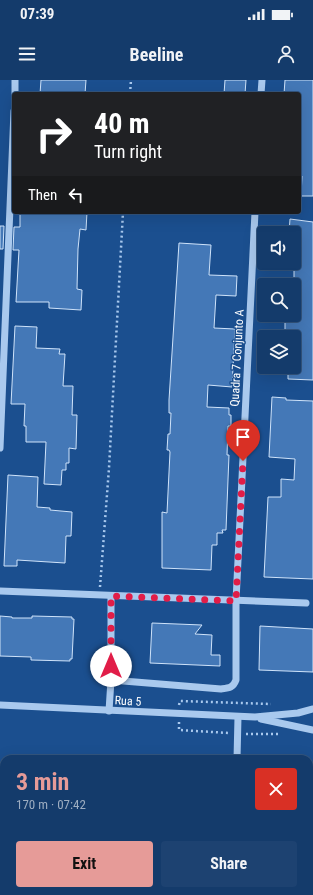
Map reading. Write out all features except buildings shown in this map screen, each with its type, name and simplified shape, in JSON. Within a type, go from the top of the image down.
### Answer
[{"type":"street","points":[[15,80],[15,92]]},
{"type":"street","points":[[261,92],[262,80]]},
{"type":"street","points":[[0,448],[12,159]]},
{"type":"street","name":"Quadra 7 Conjunto A","points":[[111,680],[221,689],[233,686],[236,680],[236,601],[255,214]]},
{"type":"street","points":[[0,591],[306,603]]},
{"type":"street","points":[[109,711],[111,680],[111,596]]},
{"type":"street","name":"Rua 5","points":[[0,706],[255,717]]},
{"type":"street","points":[[255,717],[298,713],[313,709]]},
{"type":"street","points":[[237,755],[238,717]]},
{"type":"street","points":[[255,717],[313,730]]},
{"type":"path","points":[[130,80],[130,92]]},
{"type":"path","points":[[99,595],[109,468],[123,214]]},
{"type":"path","points":[[179,714],[180,701],[279,705]]},
{"type":"route","points":[[111,666],[111,596],[236,601],[243,461]]}]
